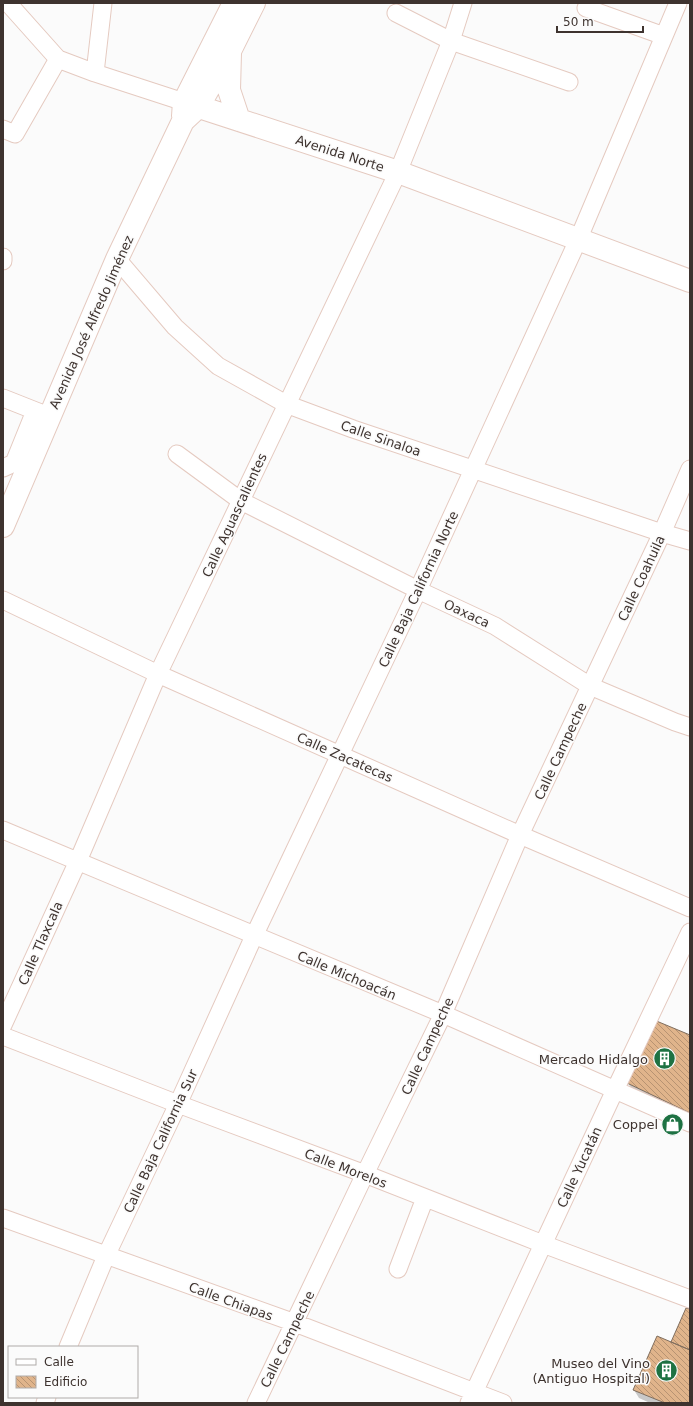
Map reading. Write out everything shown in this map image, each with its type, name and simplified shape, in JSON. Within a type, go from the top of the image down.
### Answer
[{"type":"main road","points":[[188,110],[234,3]]},
{"type":"main road","points":[[188,110],[230,51],[254,3]]},
{"type":"main road","points":[[230,51],[229,90],[239,120]]},
{"type":"main road","name":"Avenida Norte","points":[[188,110],[239,120],[398,172],[690,281]]},
{"type":"main road","name":"Avenida José Alfredo Jiménez","points":[[3,526],[43,413],[188,110]]},
{"type":"street","name":"Avenida Norte","points":[[8,3],[58,59],[188,110]]},
{"type":"street","points":[[95,73],[104,3]]},
{"type":"street","name":"Calle Aguascalientes","points":[[78,861],[158,674],[398,172],[451,41],[463,3]]},
{"type":"street","name":"Calle Baja California Norte","points":[[254,936],[418,590],[578,240],[678,3]]},
{"type":"street","points":[[586,8],[664,36]]},
{"type":"street","points":[[396,13],[451,41],[569,82]]},
{"type":"street","points":[[9,131],[58,59]]},
{"type":"street","name":"Calle Sinaloa","points":[[117,259],[175,327],[218,366],[286,404],[353,429],[473,470],[690,541]]},
{"type":"street","points":[[3,398],[43,413],[14,463],[3,468]]},
{"type":"street","name":"Oaxaca","points":[[176,454],[241,501],[418,590],[495,626],[590,686],[690,727]]},
{"type":"street","name":"Calle Coahuila","points":[[590,686],[662,533],[690,469]]},
{"type":"street","name":"Calle Zacatecas","points":[[3,600],[158,674],[520,835],[690,908]]},
{"type":"street","name":"Calle Campeche","points":[[256,1403],[443,1014],[520,835],[590,686]]},
{"type":"street","name":"Calle Michoacán","points":[[3,830],[443,1014],[690,1123]]},
{"type":"street","name":"Calle Tlaxcala","points":[[3,1025],[78,861]]},
{"type":"street","name":"Calle Yucatán","points":[[471,1398],[690,932]]},
{"type":"street","name":"Calle Baja California Sur","points":[[68,1346],[106,1256],[178,1104],[254,936]]},
{"type":"street","name":"Calle Morelos","points":[[3,1036],[690,1299]]},
{"type":"street","points":[[398,1269],[425,1198]]},
{"type":"street","name":"Calle Chiapas","points":[[3,1218],[295,1323],[471,1398],[503,1403]]},
{"type":"building","name":"Mercado Hidalgo","points":[[654,1020],[690,1035],[690,1113],[627,1083]]},
{"type":"building","points":[[686,1308],[690,1309],[690,1350],[671,1342]]},
{"type":"building","name":"Museo del Vino (Antiguo Hospital)","points":[[657,1336],[690,1350],[690,1403],[665,1403],[633,1390]]},
{"type":"place","name":"Mercado Hidalgo","points":[[664,1059]]},
{"type":"place","name":"Coppel","points":[[673,1124]]},
{"type":"place","name":"Museo del Vino (Antiguo Hospital)","points":[[666,1370]]}]
